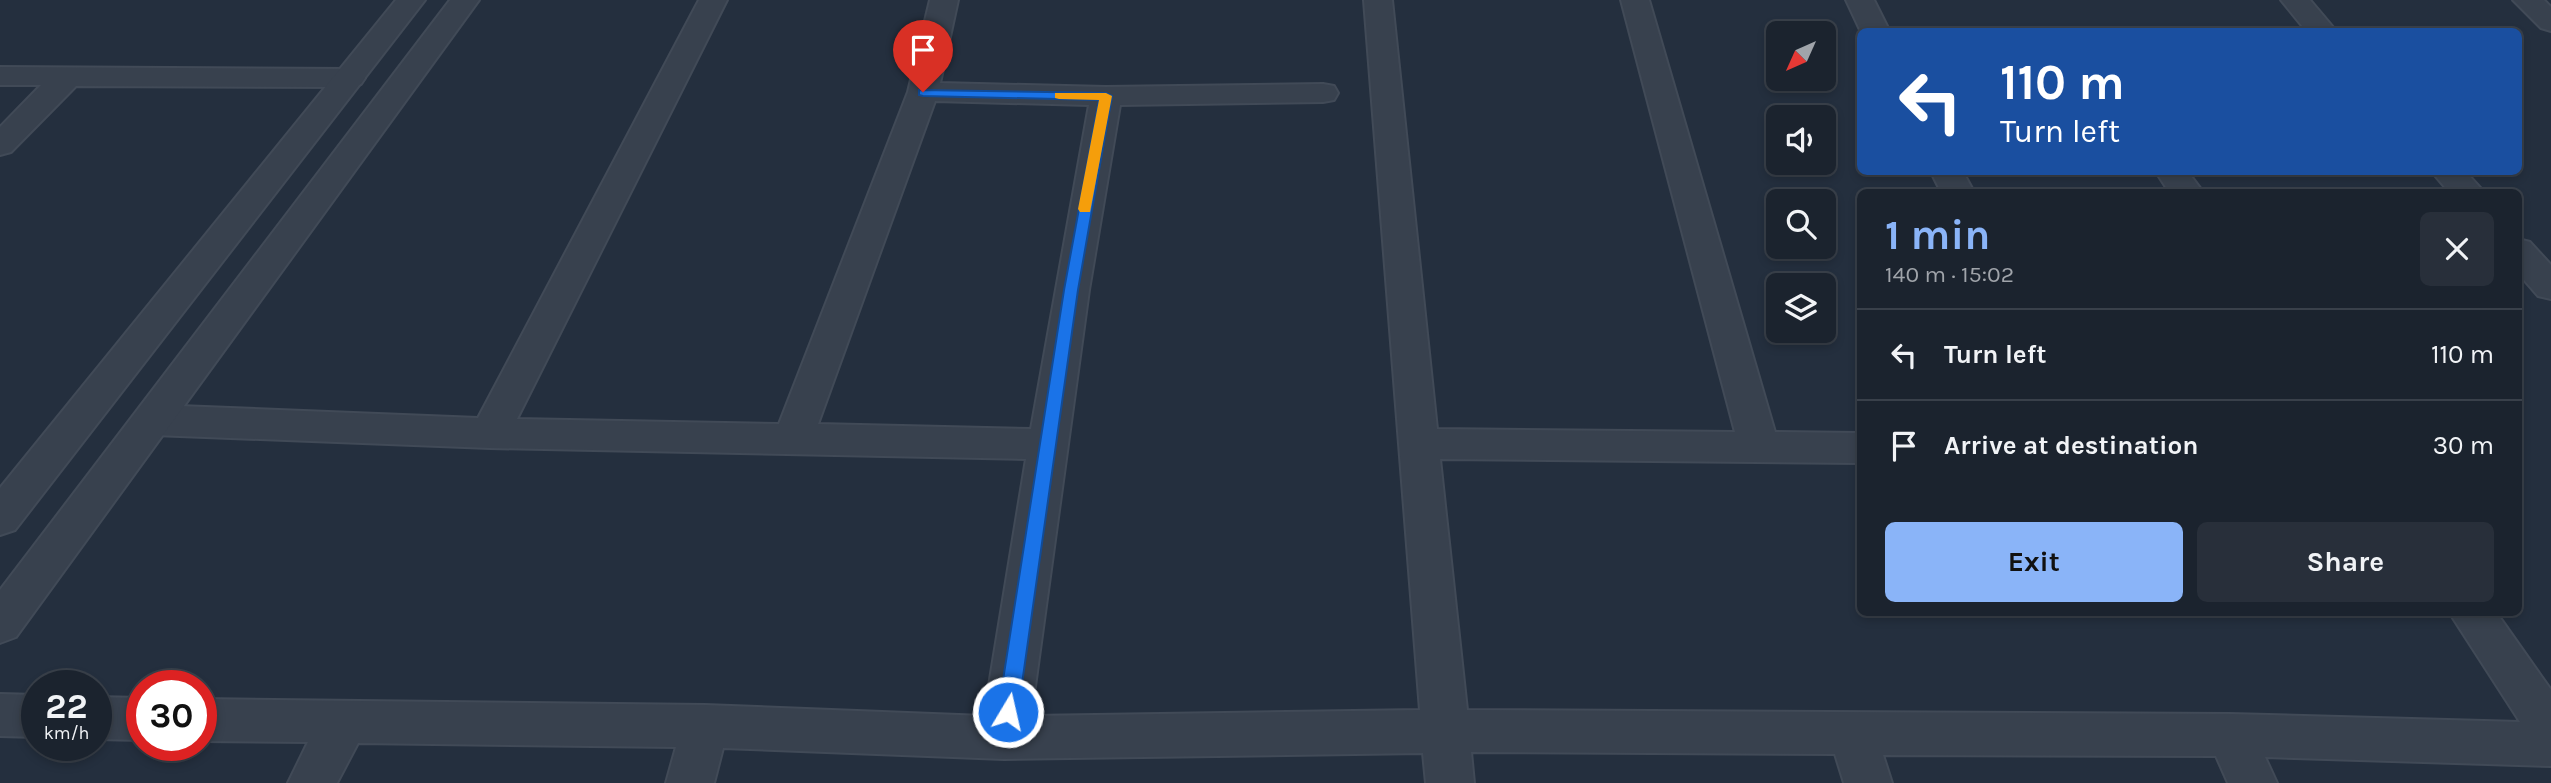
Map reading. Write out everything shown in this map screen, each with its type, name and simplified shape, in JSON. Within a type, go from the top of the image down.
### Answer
[{"type":"street","points":[[0,518],[411,0]]},
{"type":"street","points":[[0,624],[154,421],[465,0]]},
{"type":"street","points":[[490,433],[713,0]]},
{"type":"street","points":[[793,439],[923,92],[944,0]]},
{"type":"street","points":[[1378,0],[1450,783]]},
{"type":"street","points":[[1635,0],[1760,449]]},
{"type":"street","points":[[1860,0],[1874,28]]},
{"type":"street","points":[[2295,0],[2320,28]]},
{"type":"street","points":[[2527,0],[2551,22]]},
{"type":"street","points":[[0,76],[350,78]]},
{"type":"street","points":[[0,145],[68,77]]},
{"type":"street","points":[[923,92],[1106,96],[1323,93]]},
{"type":"street","points":[[1004,738],[1071,290],[1106,96]]},
{"type":"street","points":[[2451,175],[2464,189]]},
{"type":"street","points":[[2522,254],[2551,287]]},
{"type":"street","points":[[154,421],[490,433],[1049,444]]},
{"type":"street","points":[[1420,444],[1857,448]]},
{"type":"street","points":[[2474,616],[2551,729]]},
{"type":"street","points":[[0,715],[21,716]]},
{"type":"street","points":[[217,720],[343,724],[705,726],[1004,738],[1446,730],[2230,735],[2551,744]]},
{"type":"street","points":[[312,783],[343,724]]},
{"type":"street","points":[[690,783],[705,726]]},
{"type":"street","points":[[1852,734],[1868,783]]},
{"type":"street","points":[[2230,735],[2253,783]]},
{"type":"slow traffic","points":[[1059,95],[1106,96],[1085,209]]},
{"type":"route","points":[[923,92],[1106,96],[1071,290],[1008,712]]}]
